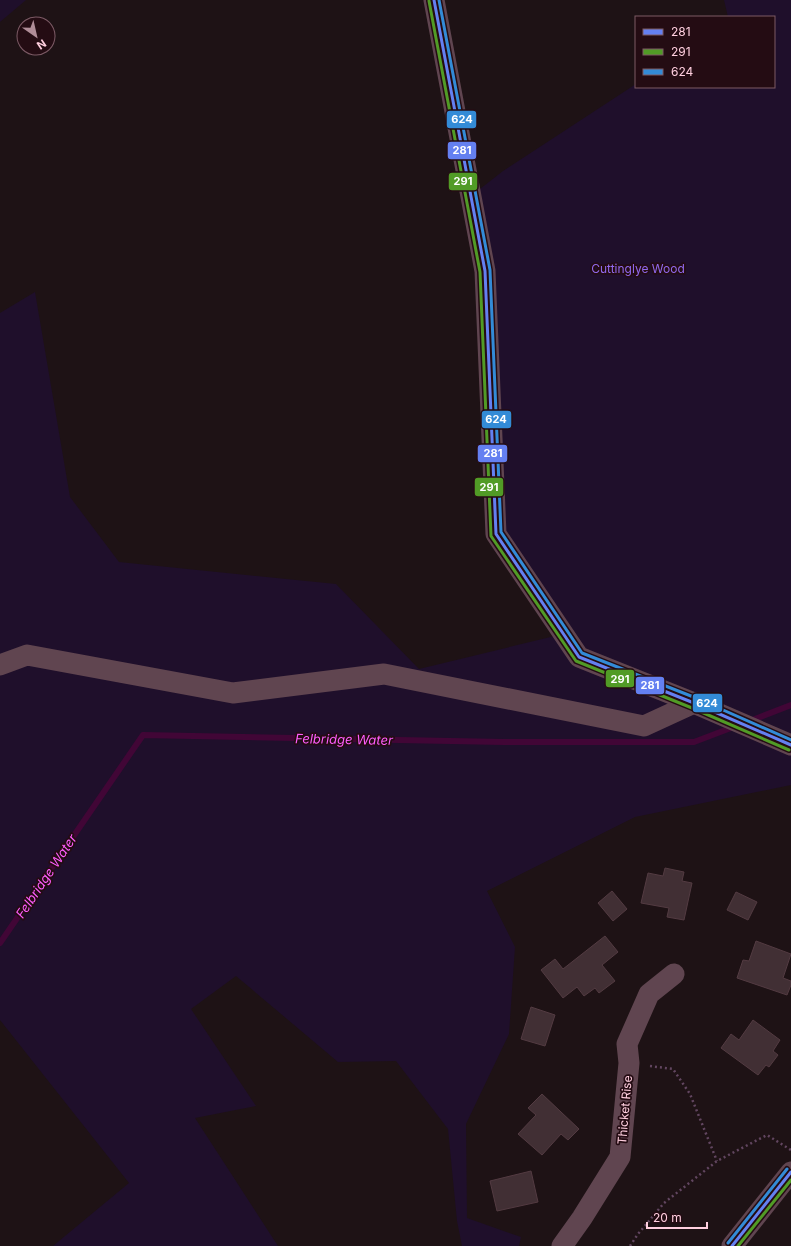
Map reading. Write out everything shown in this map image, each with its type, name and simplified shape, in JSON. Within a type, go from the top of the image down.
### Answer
[{"type":"street","points":[[434,0],[485,271],[496,534],[579,657],[694,703],[791,745]]},
{"type":"street","points":[[0,665],[27,655],[233,693],[384,674],[644,726],[694,703]]},
{"type":"street","name":"Thicket Rise","points":[[562,1246],[582,1218],[620,1157],[629,1063],[627,1044],[649,994],[674,974]]},
{"type":"street","points":[[732,1246],[791,1172]]},
{"type":"path","points":[[629,1063],[673,1069],[690,1094],[717,1161]]},
{"type":"path","points":[[630,1246],[664,1203],[717,1161],[768,1135],[791,1150]]},
{"type":"green space","points":[[0,0],[26,0],[0,22]]},
{"type":"green space","name":"Cuttinglye Wood","points":[[724,0],[791,0],[791,785],[635,817],[487,891],[515,947],[509,1034],[466,1124],[467,1218],[521,1237],[519,1246],[462,1246],[457,1221],[448,1129],[396,1061],[338,1062],[236,976],[191,1009],[256,1106],[195,1118],[278,1246],[53,1246],[129,1183],[0,1020],[0,313],[35,292],[70,497],[119,562],[336,584],[419,669],[563,634],[496,534],[471,196],[503,171],[635,85],[635,88],[775,88],[775,16],[728,16]]},
{"type":"building","points":[[665,868],[684,872],[682,881],[692,883],[684,920],[667,917],[669,908],[641,903],[648,873],[663,876]]},
{"type":"building","points":[[612,891],[627,909],[613,921],[598,903]]},
{"type":"building","points":[[736,892],[757,902],[748,920],[727,910]]},
{"type":"building","points":[[605,936],[618,952],[602,965],[615,981],[599,993],[595,988],[584,996],[577,987],[563,998],[541,970],[555,959],[563,969]]},
{"type":"building","points":[[756,941],[791,954],[783,978],[791,981],[787,995],[737,978],[743,960],[749,961]]},
{"type":"building","points":[[531,1007],[555,1015],[545,1046],[521,1039]]},
{"type":"building","points":[[753,1020],[780,1040],[773,1051],[778,1055],[769,1067],[766,1065],[758,1075],[721,1048],[731,1034],[739,1040]]},
{"type":"building","points":[[542,1094],[579,1129],[568,1140],[561,1134],[542,1155],[518,1134],[536,1115],[528,1108]]},
{"type":"building","points":[[531,1171],[538,1202],[497,1211],[490,1181]]},
{"type":"waterway","name":"Felbridge Water","points":[[750,721],[791,705]]},
{"type":"waterway","name":"Felbridge Water","points":[[0,943],[143,735],[503,742],[694,742],[736,726]]},
{"type":"transit line","name":"281","points":[[434,0],[485,271],[496,534],[579,657],[694,703],[791,745]]},
{"type":"transit line","name":"624","points":[[439,0],[490,270],[501,532],[582,653],[696,698],[791,740]]},
{"type":"transit line","name":"291","points":[[429,1],[480,272],[491,536],[576,661],[692,708],[789,750]]},
{"type":"transit line","name":"624","points":[[728,1243],[787,1169]]},
{"type":"transit line","name":"281","points":[[732,1246],[791,1172]]},
{"type":"transit line","name":"291","points":[[738,1246],[791,1180]]}]
